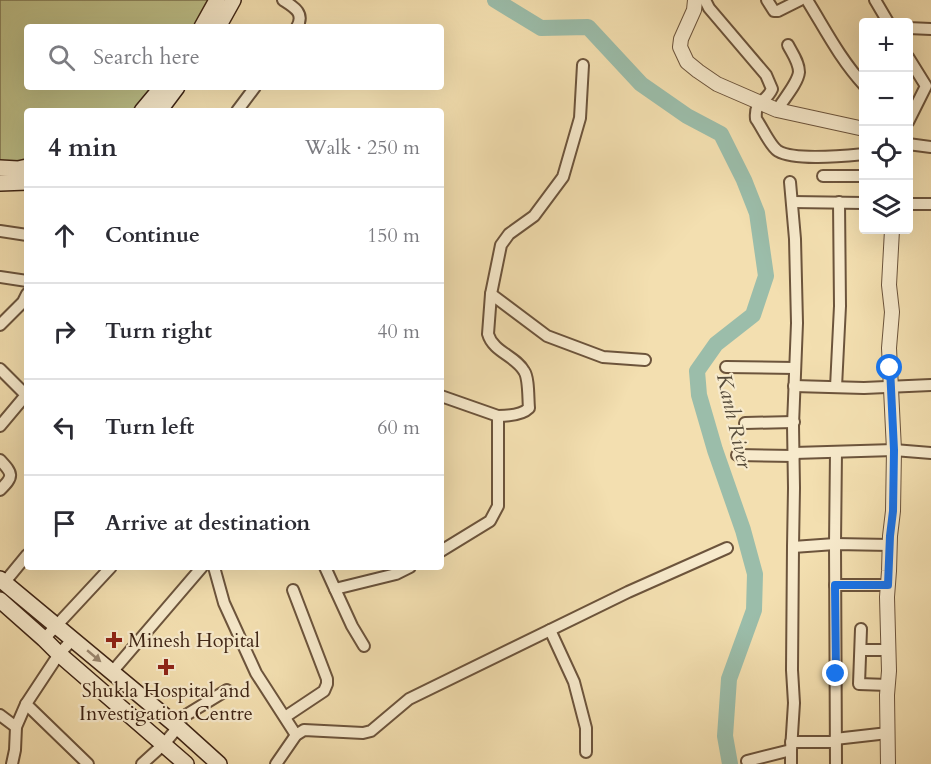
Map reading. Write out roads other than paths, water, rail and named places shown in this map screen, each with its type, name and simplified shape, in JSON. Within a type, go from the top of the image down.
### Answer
[{"type":"main road","points":[[204,24],[217,0]]},
{"type":"main road","points":[[220,24],[233,0]]},
{"type":"main road","points":[[144,108],[160,90]]},
{"type":"main road","points":[[161,108],[175,90]]},
{"type":"main road","points":[[0,168],[24,174]]},
{"type":"main road","points":[[0,183],[24,174]]},
{"type":"main road","points":[[2,581],[57,625],[219,764]]},
{"type":"main road","points":[[0,600],[58,654],[186,764]]},
{"type":"street","points":[[283,0],[295,8],[300,15],[299,24]]},
{"type":"street","points":[[696,0],[681,39],[680,47],[687,62],[717,84],[777,110],[859,128]]},
{"type":"street","points":[[705,0],[709,8],[766,75],[772,89],[768,96],[760,101],[756,110],[756,120],[777,150],[797,156],[859,154]]},
{"type":"street","points":[[766,0],[774,10],[778,11],[800,0]]},
{"type":"street","points":[[807,0],[836,49],[859,80]]},
{"type":"street","points":[[876,0],[886,18]]},
{"type":"street","points":[[913,27],[931,29]]},
{"type":"street","points":[[777,110],[799,73],[788,45]]},
{"type":"street","points":[[913,63],[929,87],[913,115]]},
{"type":"street","points":[[444,397],[498,416],[525,413],[529,408],[525,372],[494,345],[488,334],[491,294],[501,245],[508,234],[534,216],[563,177],[580,118],[583,65]]},
{"type":"street","points":[[239,108],[253,90]]},
{"type":"street","points":[[913,145],[931,147]]},
{"type":"street","points":[[823,176],[859,176]]},
{"type":"street","points":[[790,182],[794,212],[797,323],[792,670],[794,703],[791,764]]},
{"type":"street","points":[[792,202],[859,203]]},
{"type":"street","points":[[836,387],[840,306],[838,202]]},
{"type":"street","points":[[913,204],[931,204]]},
{"type":"street","points":[[0,231],[24,235]]},
{"type":"street","points":[[888,764],[887,597],[893,511],[894,450],[889,348],[892,312],[889,285],[891,234]]},
{"type":"street","points":[[0,277],[24,281]]},
{"type":"street","points":[[491,294],[547,336],[603,357],[645,360]]},
{"type":"street","points":[[0,325],[24,303]]},
{"type":"street","points":[[726,368],[795,368]]},
{"type":"street","points":[[0,369],[24,392]]},
{"type":"street","points":[[795,386],[864,388],[931,385]]},
{"type":"street","points":[[0,426],[24,398]]},
{"type":"street","points":[[444,549],[490,521],[498,506],[498,416]]},
{"type":"street","points":[[745,423],[794,422]]},
{"type":"street","points":[[737,455],[894,450],[931,453]]},
{"type":"street","points":[[836,452],[836,764]]},
{"type":"street","points":[[0,459],[10,471],[10,475],[7,483],[0,490]]},
{"type":"street","points":[[793,547],[835,544],[890,545]]},
{"type":"street","points":[[276,764],[296,735],[304,730],[363,733],[371,731],[409,699],[628,592],[727,548]]},
{"type":"street","points":[[2,581],[24,558]]},
{"type":"street","points":[[44,639],[108,570]]},
{"type":"street","points":[[112,672],[199,570]]},
{"type":"street","points":[[215,570],[224,603],[256,673],[296,735]]},
{"type":"street","points":[[326,570],[352,626],[364,646]]},
{"type":"street","points":[[335,589],[404,570]]},
{"type":"street","points":[[835,585],[888,585]]},
{"type":"street","points":[[285,717],[324,691],[327,684],[293,590]]},
{"type":"street","points":[[861,629],[859,684],[888,686]]},
{"type":"street","points":[[550,630],[574,682],[586,728],[586,752]]},
{"type":"street","points":[[12,764],[16,727],[26,704],[58,654],[73,639]]},
{"type":"street","points":[[861,650],[889,650]]},
{"type":"street","points":[[142,764],[164,744],[175,725],[227,690]]},
{"type":"street","points":[[26,704],[88,764]]},
{"type":"street","points":[[0,715],[16,727]]},
{"type":"street","points":[[747,760],[791,746],[888,734]]},
{"type":"waterway","name":"Kanh River","points":[[495,0],[541,28],[588,27],[641,84],[687,116],[721,134],[744,180],[757,213],[766,276],[753,315],[716,344],[697,371],[699,395],[755,574],[754,610],[729,679],[725,736],[730,764]]},
{"type":"place","name":"Minesh Hopital","points":[[114,640]]},
{"type":"place","name":"Shukla Hospital and Investigation Centre","points":[[166,667]]}]
